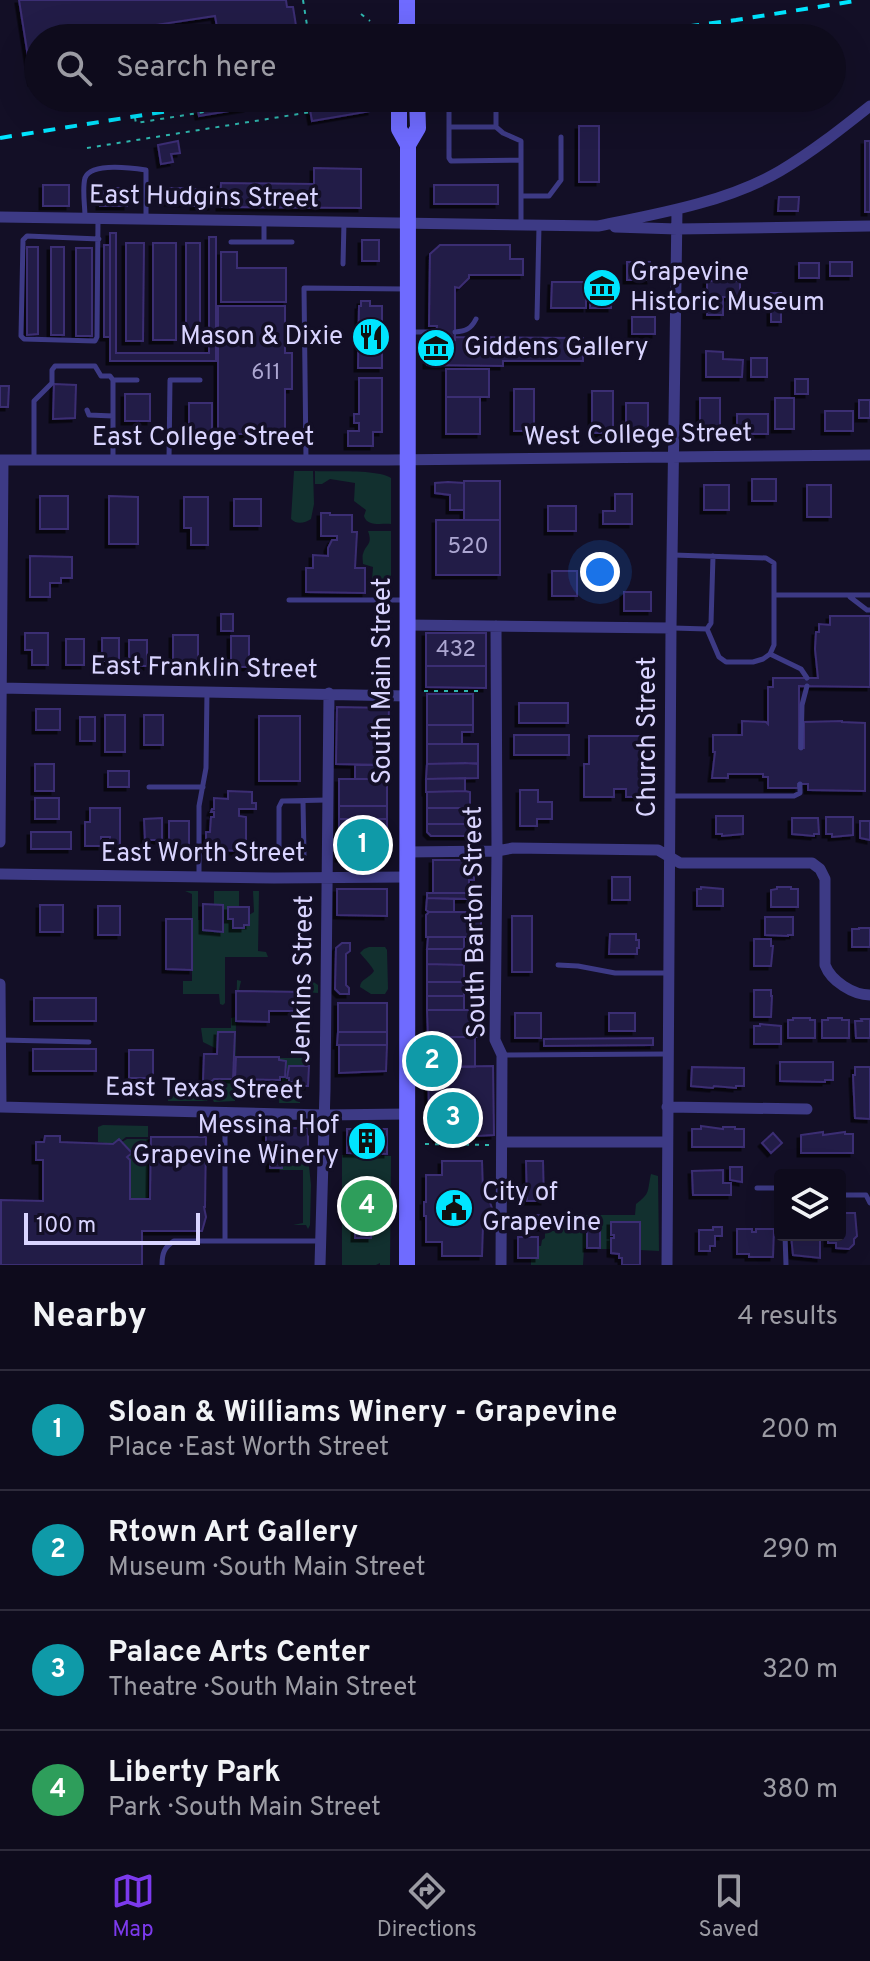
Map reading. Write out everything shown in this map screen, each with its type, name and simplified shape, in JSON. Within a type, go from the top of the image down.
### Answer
[{"type":"main road","points":[[407,0],[407,24]]},
{"type":"main road","name":"South Main Street","points":[[399,112],[399,129],[408,145]]},
{"type":"main road","name":"South Main Street","points":[[407,1265],[407,223],[408,145],[418,128],[417,112]]},
{"type":"street","points":[[598,226],[677,210],[733,192],[778,172],[870,106]]},
{"type":"street","name":"Church Street","points":[[667,1265],[677,210]]},
{"type":"street","name":"East Hudgins Street","points":[[0,217],[598,226]]},
{"type":"street","points":[[598,226],[677,229],[870,226]]},
{"type":"street","name":"West College Street","points":[[407,460],[870,455]]},
{"type":"street","points":[[0,842],[2,460]]},
{"type":"street","name":"East College Street","points":[[2,460],[407,460]]},
{"type":"street","points":[[408,625],[671,628]]},
{"type":"street","name":"South Barton Street","points":[[496,626],[495,1040],[502,1055],[501,1265]]},
{"type":"street","name":"East Franklin Street","points":[[0,688],[407,696]]},
{"type":"street","name":"Jenkins Street","points":[[320,1265],[329,693]]},
{"type":"street","points":[[406,852],[497,851],[513,848],[658,850],[680,863],[812,863],[820,869],[825,879],[827,971],[848,989],[870,995]]},
{"type":"street","name":"East Worth Street","points":[[0,874],[407,877]]},
{"type":"street","points":[[0,984],[1,1107]]},
{"type":"street","name":"East Texas Street","points":[[1,1107],[324,1115],[407,1114]]},
{"type":"street","points":[[667,1107],[807,1109]]},
{"type":"street","points":[[502,1144],[667,1142]]},
{"type":"lane","points":[[449,112],[451,161],[521,160]]},
{"type":"lane","points":[[496,112],[496,127]]},
{"type":"lane","points":[[449,127],[496,127],[521,141],[521,225]]},
{"type":"lane","points":[[521,196],[549,196],[561,180],[561,137]]},
{"type":"lane","points":[[85,218],[85,179],[88,173],[94,169],[129,167],[146,170],[146,219]]},
{"type":"lane","points":[[98,218],[99,239],[97,337],[95,341],[24,339],[21,336],[23,240],[27,236],[99,239]]},
{"type":"lane","points":[[264,221],[264,242]]},
{"type":"lane","points":[[343,264],[344,222]]},
{"type":"lane","points":[[537,318],[539,225]]},
{"type":"lane","points":[[231,242],[292,242]]},
{"type":"lane","points":[[306,460],[304,288],[407,289]]},
{"type":"lane","points":[[455,332],[472,327],[476,319]]},
{"type":"lane","points":[[407,332],[430,332]]},
{"type":"lane","points":[[34,460],[34,401],[52,383],[55,366],[95,366],[101,376],[110,376],[113,380],[137,380]]},
{"type":"lane","points":[[113,380],[113,460]]},
{"type":"lane","points":[[169,460],[170,380],[200,380]]},
{"type":"lane","points":[[87,410],[89,415],[113,416]]},
{"type":"lane","points":[[672,555],[766,558],[774,563],[774,645],[770,654],[753,662],[726,662],[719,657],[707,629]]},
{"type":"lane","points":[[707,629],[711,623],[713,556]]},
{"type":"lane","points":[[774,595],[870,595]]},
{"type":"lane","points":[[850,597],[870,610]]},
{"type":"lane","points":[[289,600],[408,600]]},
{"type":"lane","points":[[671,628],[707,629]]},
{"type":"lane","points":[[770,654],[801,669],[807,678]]},
{"type":"lane","points":[[801,748],[802,705],[807,686]]},
{"type":"lane","points":[[199,877],[199,806],[206,768],[207,691]]},
{"type":"lane","points":[[670,796],[794,796],[800,793],[800,784]]},
{"type":"lane","points":[[149,787],[203,787]]},
{"type":"lane","points":[[303,801],[304,855],[300,858],[282,858],[279,854],[279,807],[282,801],[328,800]]},
{"type":"lane","points":[[558,965],[615,973],[668,973]]},
{"type":"lane","points":[[1,1040],[89,1042]]},
{"type":"lane","points":[[502,1055],[667,1054]]},
{"type":"lane","points":[[225,1113],[225,1241]]},
{"type":"lane","points":[[757,1188],[774,1188]]},
{"type":"lane","points":[[846,1195],[866,1195],[870,1203]]},
{"type":"lane","points":[[162,1265],[163,1252],[174,1241],[321,1241]]},
{"type":"lane","points":[[785,1241],[786,1265]]},
{"type":"path","points":[[303,0],[307,24]]},
{"type":"path","points":[[361,14],[370,21]]},
{"type":"path","points":[[134,112],[136,123],[204,112]]},
{"type":"path","points":[[87,148],[311,112]]},
{"type":"path","points":[[424,691],[496,691]]},
{"type":"path","points":[[425,1144],[502,1144]]},
{"type":"green space","points":[[294,471],[313,471],[314,504],[311,519],[304,522],[291,519]]},
{"type":"green space","points":[[315,471],[366,472],[391,478],[391,524],[371,523],[366,519],[366,510],[354,501],[355,483],[330,479],[315,484]]},
{"type":"green space","points":[[368,531],[391,531],[391,581],[372,580],[373,567],[363,564],[369,542]]},
{"type":"green space","points":[[185,891],[198,891],[198,920],[203,920],[203,930],[223,932],[214,904],[214,891],[239,891],[239,907],[228,907],[228,919],[233,919],[244,928],[244,925],[249,925],[249,915],[254,912],[253,891],[259,891],[258,951],[266,952],[268,957],[225,957],[223,1005],[220,1004],[219,994],[183,994],[183,981],[192,981],[192,894]]},
{"type":"green space","points":[[369,947],[385,947],[387,950],[388,989],[385,994],[371,994],[360,987],[374,971],[360,953]]},
{"type":"green space","points":[[237,980],[241,981],[239,990],[300,991],[306,980],[318,985],[318,993],[303,992],[236,1021],[235,1101],[214,1102],[214,1079],[233,1079],[235,1033],[217,1049],[203,1042],[201,1028],[231,1028],[231,1018],[236,1017]]},
{"type":"green space","points":[[279,1058],[307,1058],[309,1066],[289,1066],[287,1073],[289,1082],[302,1086],[300,1103],[279,1103],[286,1061]]},
{"type":"green space","points":[[175,1080],[207,1086],[207,1101],[168,1101],[168,1092]]},
{"type":"green space","points":[[148,1126],[148,1137],[126,1137],[113,1144],[98,1142],[98,1127]]},
{"type":"green space","points":[[127,1139],[148,1139],[146,1199],[130,1199],[130,1160],[127,1157],[132,1153],[122,1142]]},
{"type":"green space","points":[[342,1155],[391,1156],[390,1265],[342,1265]]},
{"type":"green space","points":[[282,1156],[308,1157],[311,1185],[308,1229],[306,1225],[293,1225],[303,1223],[303,1170],[270,1170],[282,1168]]},
{"type":"green space","points":[[651,1174],[658,1176],[659,1251],[640,1250],[640,1222],[612,1222],[611,1249],[600,1249],[599,1228],[584,1248],[583,1265],[531,1265],[531,1259],[538,1258],[538,1246],[545,1238],[545,1231],[554,1231],[557,1215],[635,1215],[636,1204],[648,1191]]},
{"type":"building","points":[[19,0],[286,0],[287,7],[293,7],[296,24],[216,24],[215,16],[162,24],[24,24],[24,32]]},
{"type":"building","points":[[198,112],[223,112],[199,116]]},
{"type":"building","points":[[310,112],[365,112],[312,121]]},
{"type":"building","points":[[579,126],[599,126],[599,182],[579,182]]},
{"type":"building","points":[[178,141],[180,153],[171,154],[173,162],[161,164],[158,145]]},
{"type":"building","points":[[865,141],[870,141],[870,212],[865,212]]},
{"type":"building","points":[[314,168],[361,169],[361,208],[220,207],[221,183],[314,184]]},
{"type":"building","points":[[43,185],[69,185],[69,206],[43,206]]},
{"type":"building","points":[[434,185],[498,185],[498,204],[434,204]]},
{"type":"building","points":[[100,188],[127,188],[127,206],[100,206]]},
{"type":"building","points":[[166,188],[183,188],[183,203],[167,202]]},
{"type":"building","points":[[194,189],[212,190],[212,206],[194,206]]},
{"type":"building","points":[[779,197],[799,197],[798,211],[778,211]]},
{"type":"building","points":[[110,233],[116,233],[116,353],[209,353],[209,237],[216,237],[216,361],[110,361]]},
{"type":"building","points":[[362,240],[379,240],[379,261],[362,261]]},
{"type":"building","points":[[126,243],[144,243],[143,341],[126,341]]},
{"type":"building","points":[[153,243],[176,243],[176,340],[153,340]]},
{"type":"building","points":[[186,243],[200,243],[200,341],[186,341]]},
{"type":"building","points":[[104,245],[110,245],[110,337],[104,337]]},
{"type":"building","points":[[440,245],[510,245],[510,259],[523,259],[523,275],[469,275],[459,288],[455,287],[455,340],[436,340],[437,326],[429,326],[430,254]]},
{"type":"building","points":[[27,247],[38,247],[38,334],[27,335]]},
{"type":"building","points":[[51,247],[64,247],[64,335],[51,335]]},
{"type":"building","points":[[76,248],[92,248],[92,336],[76,336]]},
{"type":"building","points":[[221,252],[237,252],[237,268],[286,268],[286,302],[221,302]]},
{"type":"building","points":[[627,262],[650,262],[650,280],[627,280]]},
{"type":"building","points":[[830,262],[852,262],[852,276],[830,276]]},
{"type":"building","points":[[799,263],[819,263],[819,278],[799,278]]},
{"type":"building","points":[[707,281],[740,281],[740,297],[723,297],[723,315],[707,315]]},
{"type":"building","points":[[552,282],[586,282],[586,308],[551,308]]},
{"type":"building","points":[[590,293],[607,293],[607,297],[611,297],[611,308],[590,308]]},
{"type":"building","points":[[771,293],[781,293],[781,322],[771,322]]},
{"type":"building","name":"Mason & Dixie","points":[[361,301],[370,301],[370,306],[382,306],[382,368],[358,368]]},
{"type":"building","points":[[218,306],[285,306],[285,353],[292,353],[292,389],[285,389],[285,434],[218,434]]},
{"type":"building","points":[[632,317],[655,317],[655,334],[632,334]]},
{"type":"building","points":[[455,337],[583,338],[583,361],[503,361],[503,366],[427,365],[430,340],[455,340]]},
{"type":"building","points":[[706,351],[723,352],[723,359],[743,360],[742,377],[706,377]]},
{"type":"building","points":[[751,358],[767,358],[767,377],[751,377]]},
{"type":"building","points":[[446,369],[489,369],[489,397],[446,397]]},
{"type":"building","points":[[359,378],[382,378],[382,432],[373,432],[373,446],[348,446],[348,431],[359,431],[359,423],[354,423],[354,414],[359,414]]},
{"type":"building","points":[[795,379],[808,379],[808,394],[795,394]]},
{"type":"building","points":[[54,384],[76,385],[75,418],[53,419]]},
{"type":"building","points":[[0,386],[9,386],[8,407],[0,407]]},
{"type":"building","points":[[514,389],[534,389],[534,431],[514,431]]},
{"type":"building","points":[[592,391],[613,391],[613,433],[592,433]]},
{"type":"building","points":[[125,394],[150,394],[150,421],[125,421]]},
{"type":"building","points":[[446,397],[480,397],[480,434],[446,434]]},
{"type":"building","points":[[700,398],[720,398],[720,434],[700,434]]},
{"type":"building","points":[[775,398],[794,398],[794,429],[775,429]]},
{"type":"building","points":[[859,400],[870,400],[870,418],[859,418]]},
{"type":"building","points":[[189,403],[212,403],[212,436],[189,436]]},
{"type":"building","points":[[626,403],[648,403],[648,431],[626,431]]},
{"type":"building","points":[[825,411],[853,411],[853,431],[825,431]]},
{"type":"building","points":[[737,414],[768,414],[768,434],[737,434]]},
{"type":"building","points":[[752,479],[776,479],[776,501],[752,501]]},
{"type":"building","points":[[464,481],[500,481],[500,520],[464,520]]},
{"type":"building","points":[[435,483],[464,483],[464,510],[450,510],[450,495],[435,493]]},
{"type":"building","points":[[704,485],[729,485],[729,510],[704,510]]},
{"type":"building","points":[[807,485],[831,485],[831,517],[807,517]]},
{"type":"building","points":[[615,494],[632,494],[632,524],[603,524],[603,511],[615,511]]},
{"type":"building","points":[[40,496],[68,496],[68,529],[40,529]]},
{"type":"building","points":[[109,496],[138,497],[138,544],[109,544]]},
{"type":"building","points":[[184,497],[208,497],[208,545],[191,545],[191,528],[184,528]]},
{"type":"building","points":[[234,499],[261,499],[261,526],[234,526]]},
{"type":"building","points":[[548,506],[576,506],[576,531],[548,531]]},
{"type":"building","points":[[321,513],[352,515],[352,532],[357,532],[355,568],[365,568],[365,593],[306,592],[306,568],[313,568],[313,555],[328,556],[332,540],[337,540],[337,536],[321,536]]},
{"type":"building","points":[[436,520],[500,520],[500,575],[436,575]]},
{"type":"building","points":[[30,556],[72,557],[72,578],[61,578],[61,583],[50,583],[50,597],[30,597]]},
{"type":"building","points":[[552,571],[577,571],[577,596],[552,596]]},
{"type":"building","points":[[624,592],[651,592],[651,611],[624,611]]},
{"type":"building","points":[[221,614],[233,614],[233,631],[221,631]]},
{"type":"building","points":[[830,616],[870,616],[870,687],[799,686],[799,748],[804,748],[804,722],[865,723],[865,791],[808,790],[808,784],[798,784],[798,788],[768,788],[768,777],[763,777],[763,774],[728,774],[728,778],[712,778],[713,735],[742,735],[742,721],[768,724],[768,687],[773,687],[773,678],[818,678],[816,632],[819,632],[819,624],[830,625]]},
{"type":"building","points":[[25,633],[48,633],[48,665],[32,665],[32,650],[25,650]]},
{"type":"building","points":[[426,633],[486,633],[486,666],[426,666]]},
{"type":"building","points":[[173,635],[198,635],[198,665],[173,665]]},
{"type":"building","points":[[231,636],[249,636],[249,667],[231,667]]},
{"type":"building","points":[[102,638],[119,638],[119,661],[102,661]]},
{"type":"building","points":[[66,639],[84,639],[84,665],[66,665]]},
{"type":"building","points":[[129,640],[147,640],[147,666],[129,666]]},
{"type":"building","points":[[426,666],[486,666],[486,688],[426,687]]},
{"type":"building","points":[[427,694],[473,694],[473,725],[427,725]]},
{"type":"building","points":[[519,703],[568,703],[568,723],[519,723]]},
{"type":"building","points":[[337,707],[389,708],[387,765],[336,764]]},
{"type":"building","points":[[36,709],[60,709],[60,730],[36,730]]},
{"type":"building","points":[[105,715],[125,715],[125,752],[105,752]]},
{"type":"building","points":[[144,715],[163,715],[163,745],[144,745]]},
{"type":"building","points":[[259,716],[300,716],[300,781],[259,781]]},
{"type":"building","points":[[80,717],[95,717],[95,741],[80,741]]},
{"type":"building","points":[[427,725],[473,725],[473,732],[462,732],[462,744],[427,744]]},
{"type":"building","points":[[514,735],[569,735],[569,755],[514,755]]},
{"type":"building","points":[[589,736],[647,736],[647,797],[626,797],[626,789],[614,789],[614,797],[584,797],[584,764],[589,764]]},
{"type":"building","points":[[427,744],[478,744],[478,763],[427,764]]},
{"type":"building","points":[[35,764],[54,764],[54,791],[35,791]]},
{"type":"building","points":[[427,764],[478,764],[478,778],[426,779]]},
{"type":"building","points":[[355,765],[387,765],[387,779],[355,779]]},
{"type":"building","points":[[108,771],[129,771],[129,787],[108,787]]},
{"type":"building","points":[[465,778],[465,791],[426,792],[426,779]]},
{"type":"building","points":[[339,779],[387,779],[387,806],[339,806]]},
{"type":"building","points":[[520,790],[538,790],[538,802],[552,802],[552,819],[537,819],[537,826],[520,826]]},
{"type":"building","points":[[228,791],[252,792],[252,803],[256,803],[256,809],[239,809],[239,816],[246,817],[246,851],[206,850],[206,832],[210,832],[211,817],[214,817],[214,812],[211,812],[214,798],[228,799]]},
{"type":"building","points":[[427,792],[470,792],[470,808],[427,808]]},
{"type":"building","points":[[35,798],[59,798],[59,819],[35,819]]},
{"type":"building","points":[[339,806],[387,806],[387,819],[339,819]]},
{"type":"building","points":[[90,808],[120,808],[120,846],[110,845],[110,837],[101,837],[101,846],[85,846],[85,822],[90,822]]},
{"type":"building","points":[[427,808],[470,808],[469,824],[427,824]]},
{"type":"building","points":[[716,816],[743,816],[743,834],[716,834]]},
{"type":"building","points":[[826,817],[853,817],[853,835],[832,837],[832,834],[826,834]]},
{"type":"building","points":[[162,818],[162,840],[145,840],[144,819]]},
{"type":"building","points":[[792,818],[818,818],[819,834],[792,834]]},
{"type":"building","points":[[339,819],[387,819],[387,833],[339,832]]},
{"type":"building","points":[[169,821],[189,821],[189,852],[169,851]]},
{"type":"building","points":[[860,821],[870,821],[870,840],[860,838]]},
{"type":"building","points":[[427,824],[476,824],[476,836],[431,836],[427,832]]},
{"type":"building","points":[[31,832],[71,832],[71,849],[31,849]]},
{"type":"building","points":[[339,832],[387,833],[387,859],[339,858]]},
{"type":"building","points":[[433,860],[469,860],[469,872],[474,872],[474,880],[469,880],[469,893],[433,893]]},
{"type":"building","points":[[612,877],[630,877],[630,900],[612,900]]},
{"type":"building","points":[[777,887],[798,889],[798,907],[771,907],[771,890]]},
{"type":"building","points":[[337,889],[387,889],[387,916],[337,915]]},
{"type":"building","points":[[697,889],[723,889],[723,906],[697,906]]},
{"type":"building","points":[[427,893],[475,893],[475,899],[427,898]]},
{"type":"building","points":[[427,898],[454,899],[454,912],[429,912],[426,910]]},
{"type":"building","points":[[203,904],[223,905],[223,932],[203,930]]},
{"type":"building","points":[[40,905],[63,905],[63,932],[40,932]]},
{"type":"building","points":[[98,906],[120,906],[120,935],[98,935]]},
{"type":"building","points":[[228,907],[249,907],[249,925],[233,928],[233,919],[228,919]]},
{"type":"building","points":[[429,912],[481,912],[481,937],[426,937],[426,915]]},
{"type":"building","points":[[512,916],[532,916],[532,972],[512,972]]},
{"type":"building","points":[[765,917],[793,917],[793,935],[765,935]]},
{"type":"building","points":[[166,919],[192,919],[192,970],[166,969]]},
{"type":"building","points":[[870,928],[870,947],[852,947],[852,929]]},
{"type":"building","points":[[610,934],[636,934],[636,940],[639,940],[637,954],[609,954]]},
{"type":"building","points":[[428,937],[464,937],[464,949],[427,949]]},
{"type":"building","points":[[754,939],[771,939],[771,966],[754,966]]},
{"type":"building","points":[[342,943],[350,943],[350,951],[346,954],[349,994],[340,994],[335,989],[336,948]]},
{"type":"building","points":[[427,949],[464,949],[464,965],[427,964]]},
{"type":"building","points":[[427,964],[464,965],[464,982],[427,982]]},
{"type":"building","points":[[427,982],[464,982],[464,996],[427,996]]},
{"type":"building","points":[[754,990],[771,990],[771,1017],[754,1017]]},
{"type":"building","points":[[236,991],[303,992],[303,1011],[269,1011],[269,1022],[236,1021]]},
{"type":"building","points":[[427,996],[464,996],[464,1010],[427,1010]]},
{"type":"building","points":[[34,998],[96,998],[96,1021],[34,1021]]},
{"type":"building","points":[[338,1003],[387,1003],[387,1032],[338,1032]]},
{"type":"building","points":[[427,1010],[479,1010],[479,1037],[428,1037]]},
{"type":"building","points":[[515,1013],[541,1013],[541,1038],[515,1038]]},
{"type":"building","points":[[609,1013],[635,1013],[635,1031],[609,1031]]},
{"type":"building","points":[[870,1019],[870,1038],[856,1038],[855,1021]]},
{"type":"building","points":[[788,1020],[815,1020],[815,1038],[788,1038]]},
{"type":"building","points":[[822,1020],[849,1020],[849,1038],[822,1038]]},
{"type":"building","points":[[754,1026],[781,1026],[781,1044],[754,1044]]},
{"type":"building","points":[[218,1032],[235,1032],[233,1079],[203,1081],[204,1054],[217,1054]]},
{"type":"building","points":[[338,1032],[387,1032],[387,1045],[337,1045]]},
{"type":"building","points":[[428,1037],[475,1037],[475,1067],[428,1067]]},
{"type":"building","points":[[653,1038],[653,1045],[544,1046],[544,1039]]},
{"type":"building","points":[[339,1045],[387,1045],[386,1071],[339,1073]]},
{"type":"building","points":[[33,1049],[96,1049],[96,1071],[33,1071]]},
{"type":"building","points":[[129,1050],[153,1050],[153,1078],[129,1078]]},
{"type":"building","points":[[236,1057],[279,1057],[279,1060],[286,1061],[285,1077],[280,1077],[280,1080],[235,1079]]},
{"type":"building","points":[[780,1062],[833,1062],[833,1080],[780,1081]]},
{"type":"building","points":[[289,1066],[309,1066],[308,1086],[289,1082]]},
{"type":"building","points":[[493,1066],[494,1135],[477,1136],[476,1108],[429,1109],[428,1067]]},
{"type":"building","points":[[692,1067],[744,1068],[744,1086],[691,1086]]},
{"type":"building","points":[[855,1067],[870,1067],[870,1119],[855,1118]]},
{"type":"building","points":[[476,1108],[476,1130],[472,1130],[468,1137],[437,1139],[437,1128],[429,1128],[429,1109]]},
{"type":"building","points":[[701,1126],[744,1129],[744,1147],[692,1147],[692,1129],[701,1129]]},
{"type":"building","points":[[266,1128],[308,1128],[308,1156],[282,1156],[282,1168],[270,1168],[270,1156],[266,1156]]},
{"type":"building","name":"Messina Hof Grapevine Winery","points":[[347,1129],[387,1129],[387,1154],[347,1153]]},
{"type":"building","points":[[823,1132],[823,1135],[853,1134],[853,1153],[801,1153],[801,1135]]},
{"type":"building","points":[[773,1133],[782,1143],[771,1153],[762,1143]]},
{"type":"building","points":[[45,1136],[60,1136],[60,1142],[113,1144],[119,1139],[132,1153],[127,1157],[130,1160],[130,1199],[150,1199],[151,1137],[206,1137],[206,1217],[202,1231],[142,1231],[142,1265],[1,1265],[1,1200],[43,1201],[43,1160],[36,1160],[36,1142],[44,1142]]},
{"type":"building","points":[[442,1161],[482,1161],[483,1191],[492,1208],[483,1225],[482,1256],[442,1256],[442,1242],[426,1242],[426,1175],[442,1175]]},
{"type":"building","points":[[526,1161],[543,1161],[544,1201],[527,1201]]},
{"type":"building","points":[[730,1167],[742,1167],[742,1182],[730,1180]]},
{"type":"building","points":[[723,1170],[723,1183],[731,1183],[731,1195],[693,1195],[692,1171]]},
{"type":"building","points":[[846,1213],[855,1213],[857,1236],[854,1244],[849,1249],[836,1248],[836,1243],[828,1243],[846,1241]]},
{"type":"building","points":[[534,1215],[554,1216],[554,1221],[546,1221],[546,1227],[534,1227]]},
{"type":"building","points":[[355,1221],[371,1221],[371,1238],[355,1238]]},
{"type":"building","points":[[611,1222],[640,1222],[640,1265],[622,1265],[619,1254],[611,1253],[611,1238],[614,1235],[611,1235]]},
{"type":"building","points":[[587,1227],[600,1227],[600,1248],[587,1248]]},
{"type":"building","points":[[713,1227],[722,1227],[722,1236],[715,1236],[715,1246],[710,1246],[710,1251],[699,1251],[699,1230],[713,1230]]},
{"type":"building","points":[[737,1229],[756,1232],[756,1229],[774,1229],[773,1257],[737,1254]]},
{"type":"building","points":[[518,1237],[538,1237],[538,1258],[518,1258]]},
{"type":"building","points":[[792,1241],[820,1241],[820,1258],[793,1255]]},
{"type":"railway","points":[[706,24],[861,0]]},
{"type":"railway","points":[[0,138],[162,112]]},
{"type":"place","name":"Grapevine Historic Museum","points":[[602,288]]},
{"type":"place","name":"Mason & Dixie","points":[[371,337]]},
{"type":"place","name":"Giddens Gallery","points":[[436,348]]},
{"type":"place","name":"Sloan & Williams Winery - Grapevine","points":[[363,845]]},
{"type":"place","name":"Rtown Art Gallery","points":[[432,1061]]},
{"type":"place","name":"Palace Arts Center","points":[[453,1118]]},
{"type":"place","name":"Messina Hof Grapevine Winery","points":[[367,1141]]},
{"type":"place","name":"Liberty Park","points":[[367,1206]]},
{"type":"place","name":"City of Grapevine","points":[[454,1208]]}]
